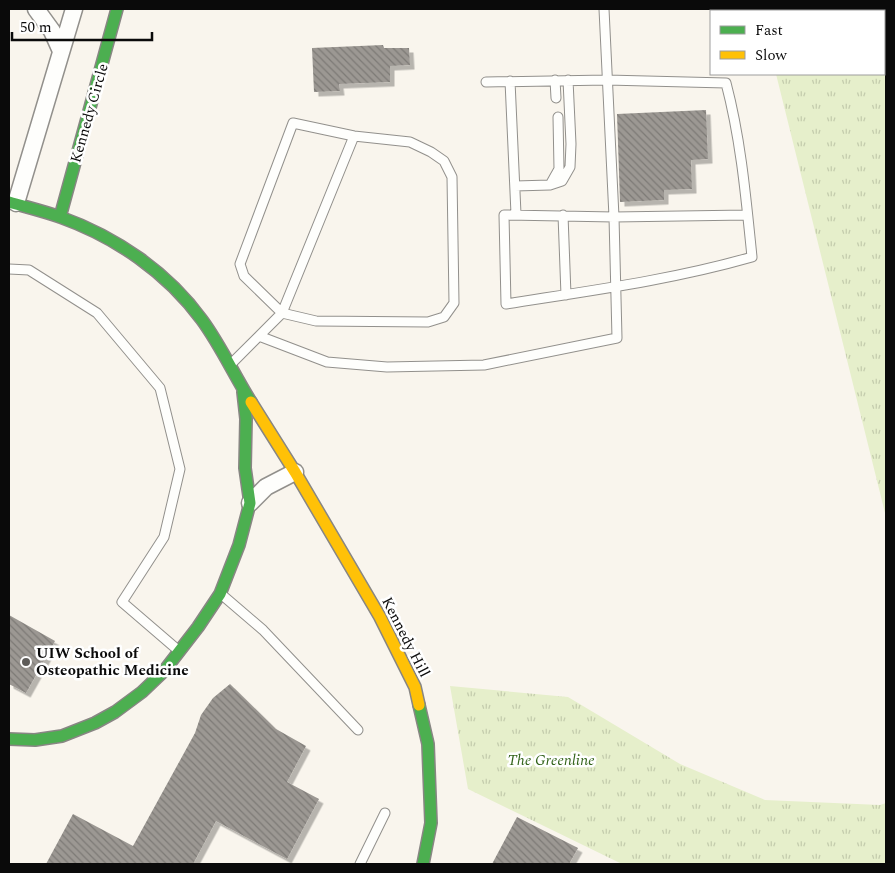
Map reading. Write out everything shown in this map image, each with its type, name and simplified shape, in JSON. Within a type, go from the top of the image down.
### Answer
[{"type":"street","points":[[36,9],[52,31],[61,51]]},
{"type":"street","points":[[74,9],[12,202],[60,217],[100,234],[128,250],[148,264],[185,299],[202,320],[295,472],[266,487],[250,503]]},
{"type":"street","name":"Kennedy Circle","points":[[60,217],[117,9]]},
{"type":"street","points":[[9,739],[35,740],[62,736],[95,723],[115,712],[142,692],[164,671],[198,627],[220,594],[239,545],[250,503],[244,468],[246,419],[242,388]]},
{"type":"street","name":"Kennedy Hill","points":[[295,472],[380,617],[415,687],[428,744],[432,823],[423,864]]},
{"type":"lane","points":[[259,336],[327,362],[387,367],[484,365],[617,338],[614,217],[604,9]]},
{"type":"lane","points":[[555,80],[556,98]]},
{"type":"lane","points":[[515,186],[550,185],[562,181],[570,167],[572,144],[568,80]]},
{"type":"lane","points":[[486,82],[607,80],[726,82],[744,178],[752,257],[615,288],[506,304],[504,215],[614,217],[747,216]]},
{"type":"lane","points":[[510,81],[516,214]]},
{"type":"lane","points":[[550,185],[559,169],[558,117]]},
{"type":"lane","points":[[293,123],[354,136],[410,142],[431,152],[444,161],[452,177],[454,303],[444,317],[428,322],[316,321],[282,313],[244,276],[240,264],[293,123]]},
{"type":"lane","points":[[230,364],[282,313],[354,136]]},
{"type":"lane","points":[[563,215],[566,295]]},
{"type":"lane","points":[[9,269],[30,270],[97,313],[160,388],[180,469],[164,536],[122,602],[179,651]]},
{"type":"lane","points":[[220,594],[263,630],[358,730]]},
{"type":"lane","points":[[360,864],[385,813]]},
{"type":"green space","points":[[885,48],[886,517],[776,75],[885,75]]},
{"type":"green space","name":"The Greenline","points":[[450,686],[568,697],[680,764],[765,800],[880,805],[886,803],[886,864],[622,864],[468,789]]},
{"type":"building","points":[[383,45],[384,48],[409,48],[410,65],[390,66],[390,82],[339,84],[340,91],[314,92],[312,48]]},
{"type":"building","points":[[706,110],[708,159],[691,160],[692,189],[664,190],[664,200],[620,202],[617,114]]},
{"type":"building","name":"UIW School of Osteopathic Medicine","points":[[9,615],[55,641],[26,693],[9,684]]},
{"type":"building","points":[[230,684],[276,729],[306,746],[287,782],[319,799],[287,859],[216,821],[193,864],[46,864],[73,814],[133,846],[195,733],[201,715],[213,698]]},
{"type":"building","points":[[517,817],[578,848],[569,864],[492,864]]},
{"type":"traffic: fast","points":[[60,217],[117,9]]},
{"type":"traffic: fast","points":[[9,202],[54,215],[101,235],[139,258],[173,286],[202,320],[251,402]]},
{"type":"traffic: fast","points":[[9,739],[35,740],[62,736],[95,723],[115,712],[142,692],[164,671],[198,627],[220,594],[239,545],[250,503],[245,468],[246,419],[243,392]]},
{"type":"traffic: fast","points":[[419,705],[428,744],[431,823],[423,864]]},
{"type":"traffic: slow","points":[[251,402],[295,472],[380,617],[415,687],[419,705]]},
{"type":"place","name":"UIW School of Osteopathic Medicine","points":[[26,662]]}]
